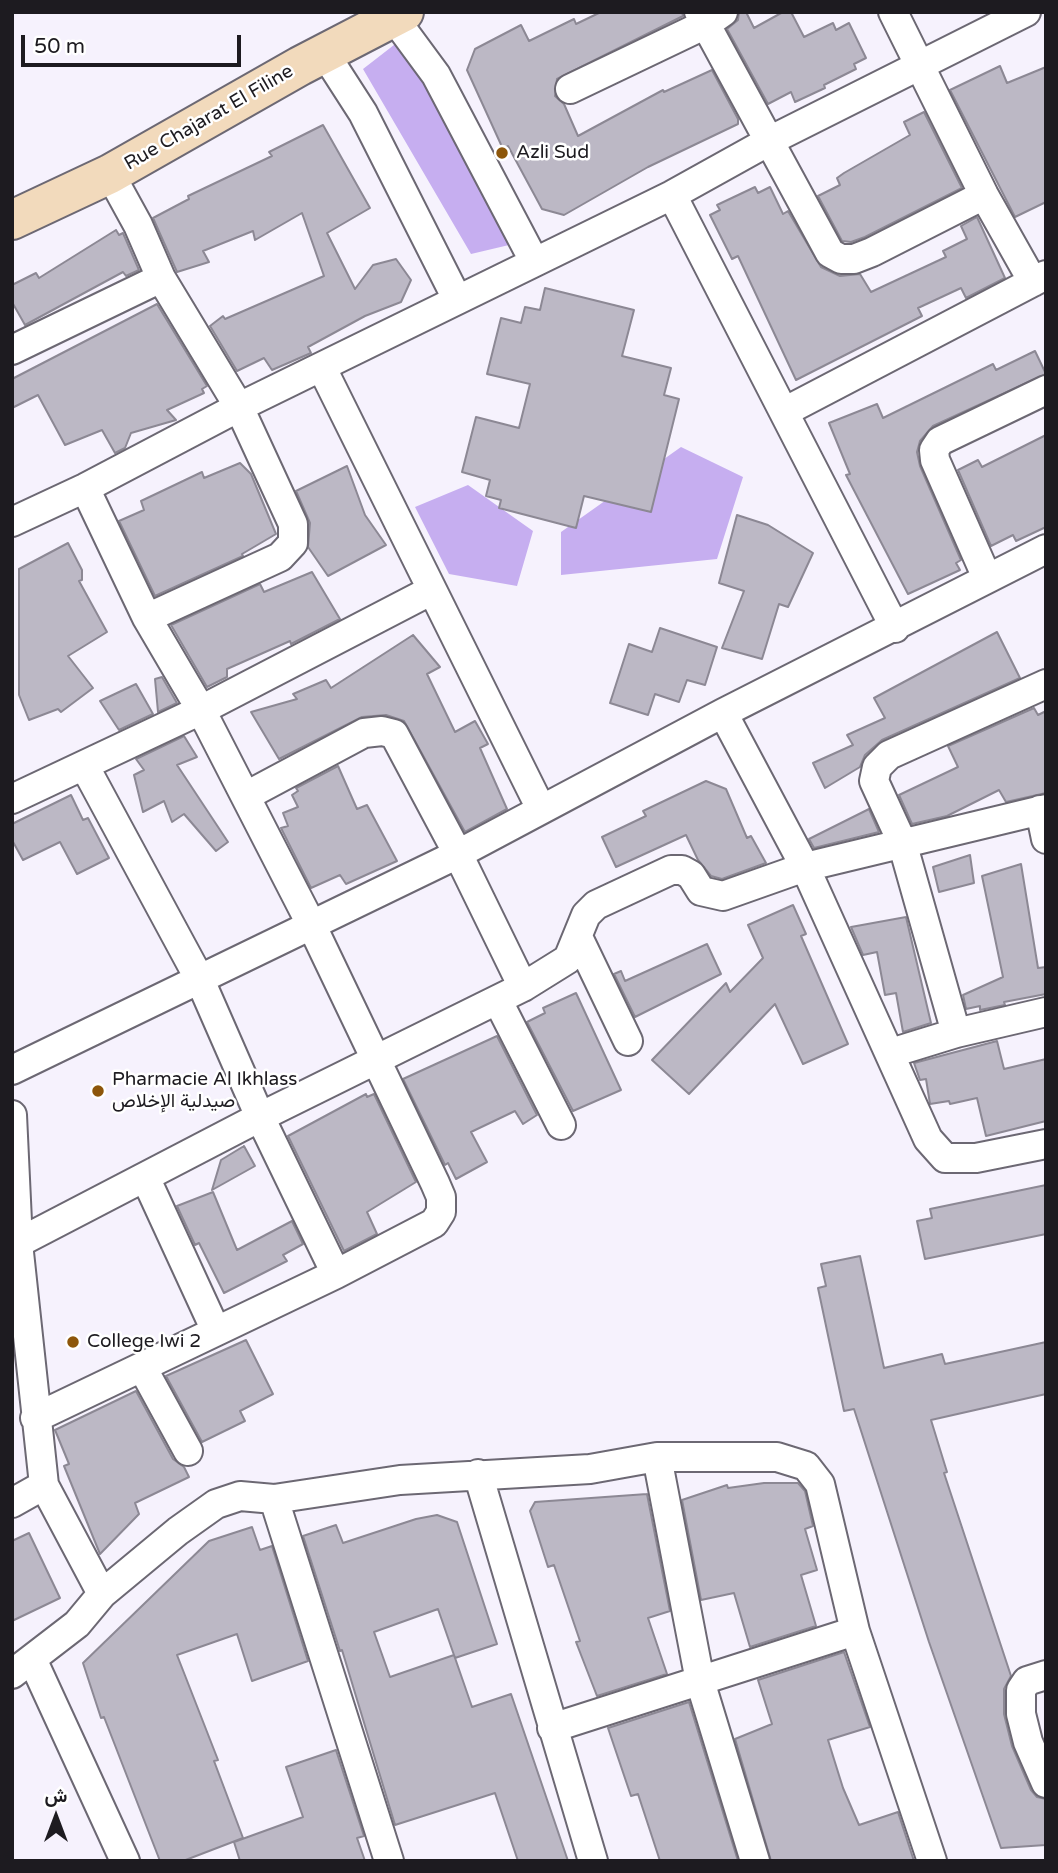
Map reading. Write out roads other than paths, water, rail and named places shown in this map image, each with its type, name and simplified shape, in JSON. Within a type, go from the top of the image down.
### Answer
[{"type":"street","points":[[784,412],[1039,279],[984,195],[893,12]]},
{"type":"street","points":[[12,523],[239,407],[671,195],[771,140],[1026,12]]},
{"type":"street","points":[[399,15],[436,75],[534,261]]},
{"type":"street","name":"Rue Chajarat El Filine","points":[[12,220],[110,174],[399,15]]},
{"type":"street","points":[[570,89],[709,16],[824,244],[841,259],[854,259],[872,252],[984,195]]},
{"type":"street","points":[[325,54],[363,113],[457,299]]},
{"type":"street","points":[[110,174],[138,225],[161,278],[239,407],[293,524],[293,543],[280,557],[147,618]]},
{"type":"street","points":[[671,195],[895,628]]},
{"type":"street","points":[[12,350],[161,278]]},
{"type":"street","points":[[322,368],[541,809]]},
{"type":"street","points":[[987,578],[935,460],[934,450],[940,441],[1046,390]]},
{"type":"street","points":[[35,1418],[336,1274],[435,1223],[441,1212],[438,1190],[374,1061],[312,926],[201,710],[147,618],[85,488]]},
{"type":"street","points":[[12,1070],[458,854],[723,713],[1046,549]]},
{"type":"street","points":[[12,799],[85,767],[201,710],[432,590]]},
{"type":"street","points":[[956,1033],[902,842],[874,780],[877,767],[889,755],[1046,684]]},
{"type":"street","points":[[723,713],[805,867],[928,1139],[945,1158],[976,1158],[1046,1144]]},
{"type":"street","points":[[246,796],[364,733],[382,731],[394,734],[458,854],[523,987]]},
{"type":"street","points":[[85,767],[200,980],[260,1117],[336,1274]]},
{"type":"street","points":[[15,1245],[146,1179],[260,1117],[523,987],[568,959],[586,915],[596,905],[671,870],[682,870],[691,875],[701,891],[723,896],[805,867],[1043,810],[1046,839]]},
{"type":"street","points":[[578,937],[628,1041]]},
{"type":"street","points":[[498,1001],[561,1125]]},
{"type":"street","points":[[891,1053],[956,1033],[1046,1012]]},
{"type":"street","points":[[12,1115],[15,1245],[44,1485],[102,1594]]},
{"type":"street","points":[[146,1179],[216,1331]]},
{"type":"street","points":[[142,1367],[188,1451]]},
{"type":"street","points":[[657,1457],[699,1681],[755,1861]]},
{"type":"street","points":[[125,1861],[23,1668],[77,1623],[102,1594],[216,1504],[240,1496],[274,1499],[400,1480],[590,1469],[657,1457],[777,1457],[806,1466],[820,1485],[855,1631],[932,1861]]},
{"type":"street","points":[[478,1474],[593,1861]]},
{"type":"street","points":[[12,1503],[44,1485]]},
{"type":"street","points":[[274,1499],[389,1861]]},
{"type":"street","points":[[552,1728],[855,1631]]},
{"type":"street","points":[[1046,1675],[1027,1681],[1021,1690],[1021,1714],[1028,1742],[1046,1783]]},
{"type":"place","name":"Azli Sud","points":[[502,153]]},
{"type":"place","name":"Pharmacie Al Ikhlass صيدلية الإخلاص","points":[[98,1091]]},
{"type":"place","name":"College Iwi 2","points":[[73,1342]]}]
